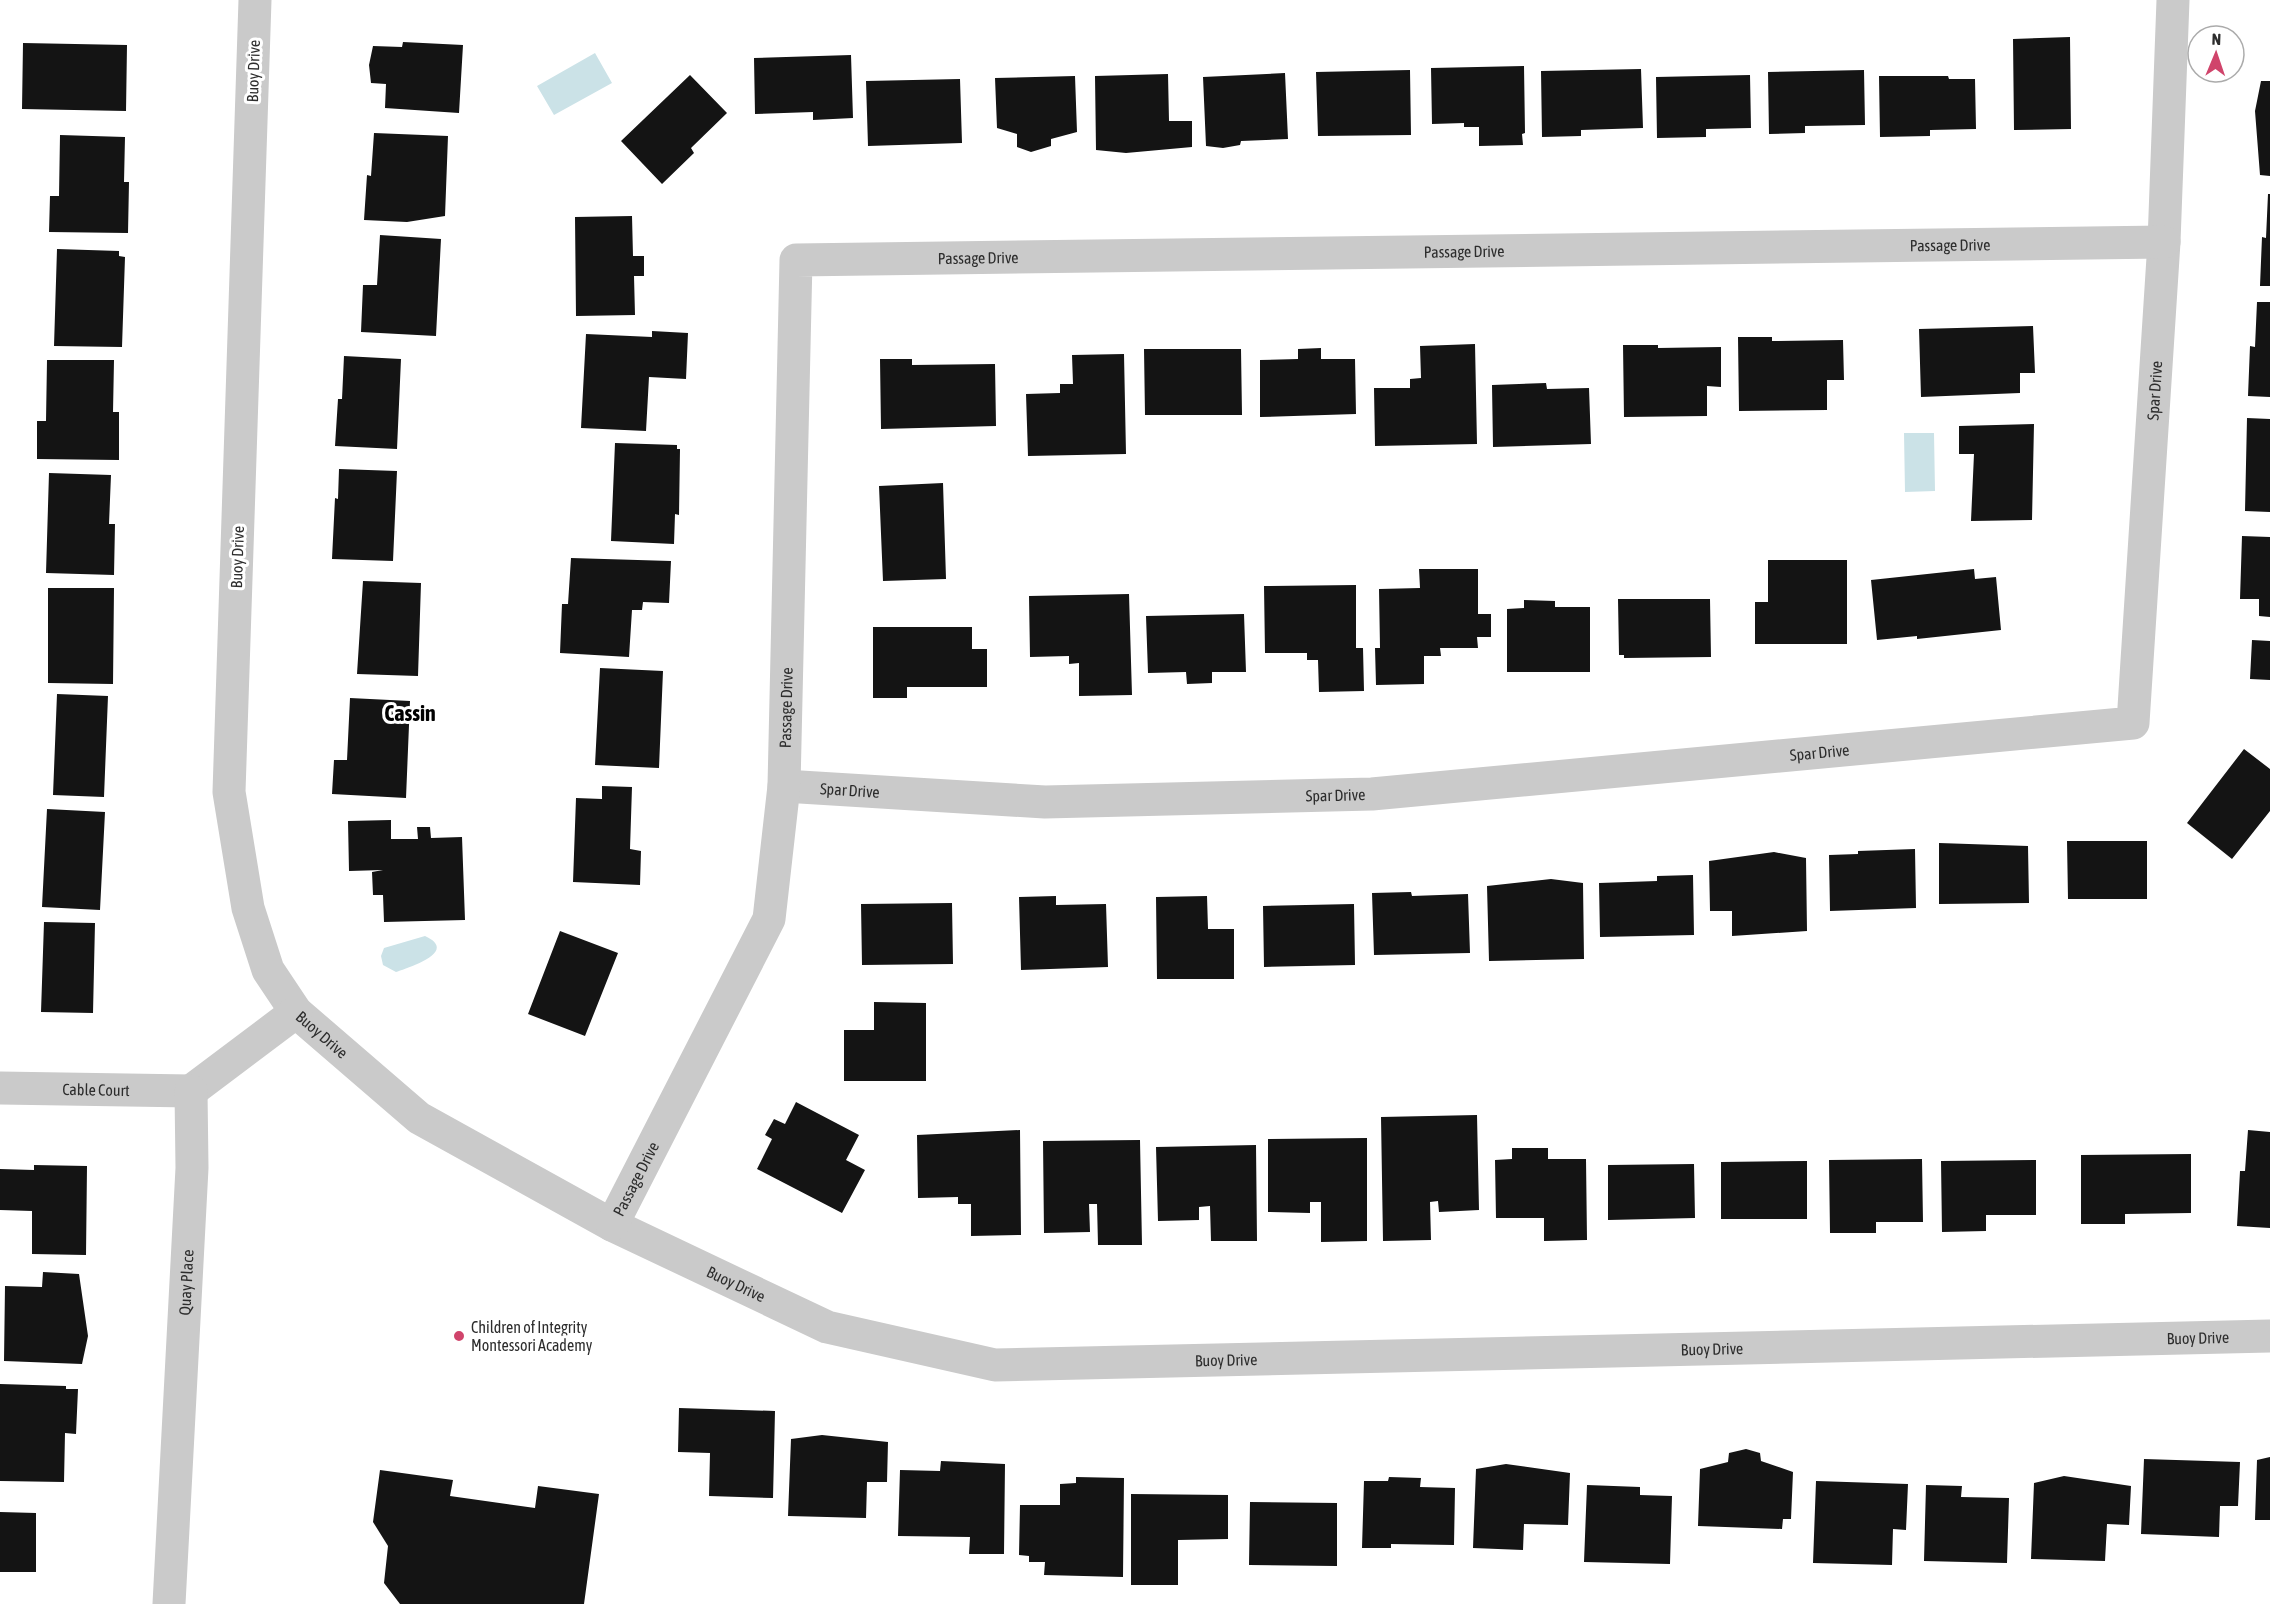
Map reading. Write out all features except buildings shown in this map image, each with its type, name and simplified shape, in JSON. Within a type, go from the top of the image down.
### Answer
[{"type":"street","name":"Buoy Drive","points":[[255,0],[229,792],[248,908],[268,970],[296,1012],[419,1118],[612,1225],[827,1327],[995,1365],[2270,1336]]},
{"type":"street","name":"Spar Drive","points":[[784,786],[1045,802],[1372,794],[2133,723],[2164,242],[2173,0]]},
{"type":"street","name":"Passage Drive","points":[[612,1225],[769,919],[784,786],[796,260],[2164,242]]},
{"type":"street","points":[[191,1091],[296,1012]]},
{"type":"street","name":"Cable Court","points":[[0,1088],[191,1091]]},
{"type":"street","name":"Quay Place","points":[[169,1604],[192,1168],[191,1091]]},
{"type":"water","points":[[595,53],[612,83],[554,115],[537,86]]},
{"type":"water","points":[[1904,433],[1934,433],[1935,491],[1905,492]]},
{"type":"water","points":[[425,936],[434,942],[437,948],[428,958],[396,972],[383,965],[381,956],[384,948]]},
{"type":"place","name":"Children of Integrity Montessori Academy","points":[[459,1336]]},
{"type":"district","name":"Cassin","points":[[410,713]]}]
